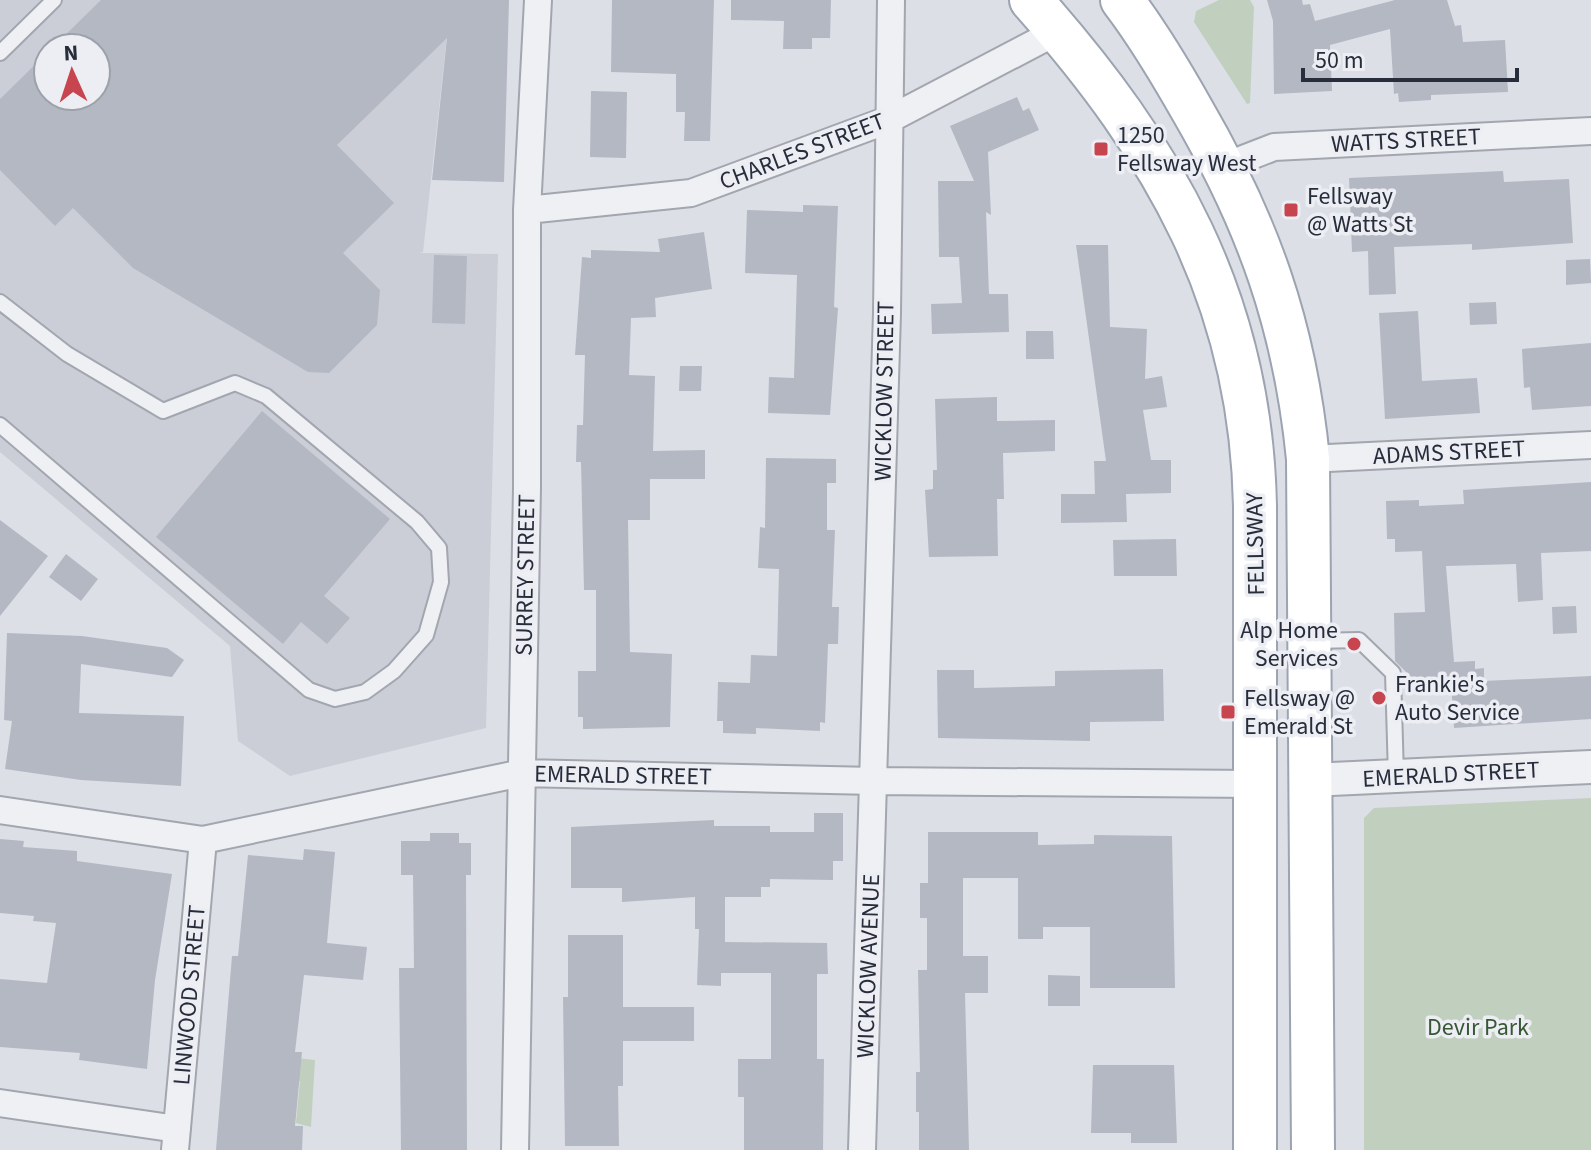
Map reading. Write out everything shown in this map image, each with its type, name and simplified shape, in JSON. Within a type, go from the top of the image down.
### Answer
[{"type":"main road","name":"FELLSWAY","points":[[1031,0],[1124,113],[1169,185],[1216,287],[1237,359],[1254,475],[1255,1150]]},
{"type":"main road","points":[[1130,2],[1225,166],[1260,244],[1297,368],[1308,459],[1313,1150]]},
{"type":"street","name":"SURREY STREET","points":[[515,1150],[527,210],[538,0]]},
{"type":"street","name":"WICKLOW STREET","points":[[874,781],[887,313],[891,0]]},
{"type":"street","name":"CHARLES STREET","points":[[527,210],[691,193],[888,120],[1058,31]]},
{"type":"street","name":"WATTS STREET","points":[[1225,166],[1274,147],[1591,131]]},
{"type":"street","name":"ADAMS STREET","points":[[1308,459],[1591,445]]},
{"type":"street","name":"EMERALD STREET","points":[[1310,780],[1591,767]]},
{"type":"street","name":"EMERALD STREET","points":[[0,810],[203,840],[522,773],[874,781],[1255,784]]},
{"type":"street","name":"WICKLOW AVENUE","points":[[862,1150],[874,781]]},
{"type":"street","name":"LINWOOD STREET","points":[[176,1139],[203,840]]},
{"type":"street","points":[[0,1103],[176,1139]]},
{"type":"lane","points":[[0,53],[54,0]]},
{"type":"lane","points":[[0,302],[67,354],[163,411],[235,383],[266,396],[417,522],[439,548],[441,582],[426,635],[394,671],[365,692],[335,699],[309,690],[0,425]]},
{"type":"lane","points":[[1310,641],[1359,640],[1393,673],[1396,776]]},
{"type":"shaded area","points":[[0,0],[451,0],[423,252],[419,253],[498,254],[486,728],[290,776],[238,741],[230,646],[0,452]]},
{"type":"green space","points":[[1219,0],[1250,0],[1254,7],[1250,103],[1247,104],[1194,22],[1196,11]]},
{"type":"green space","name":"Devir Park","points":[[1591,798],[1591,1150],[1364,1150],[1364,818],[1374,808]]},
{"type":"green space","points":[[238,1052],[315,1060],[311,1127],[296,1123],[300,1081],[235,1075]]},
{"type":"building","points":[[101,0],[509,0],[504,182],[432,180],[447,38],[337,145],[394,203],[343,253],[380,290],[377,325],[329,373],[308,372],[133,268],[73,208],[55,226],[0,170],[0,99],[32,68],[32,112],[112,112],[112,32],[68,32]]},
{"type":"building","points":[[612,0],[714,0],[710,141],[684,141],[685,112],[676,112],[676,74],[611,72]]},
{"type":"building","points":[[731,0],[831,0],[830,38],[812,38],[812,49],[783,49],[784,21],[731,20]]},
{"type":"building","points":[[1267,0],[1302,0],[1303,5],[1310,4],[1315,21],[1395,0],[1447,0],[1455,26],[1461,25],[1463,42],[1505,40],[1508,92],[1431,95],[1431,100],[1399,102],[1398,93],[1394,94],[1390,29],[1330,45],[1332,91],[1274,94],[1273,21]]},
{"type":"building","points":[[591,91],[627,92],[626,158],[590,157]]},
{"type":"building","points":[[1017,97],[1023,111],[1029,108],[1039,130],[988,152],[991,215],[986,212],[989,294],[1008,294],[1009,332],[932,334],[931,304],[962,303],[959,257],[939,257],[938,181],[974,181],[950,126]]},
{"type":"building","points":[[1503,171],[1504,182],[1569,179],[1573,243],[1472,250],[1472,244],[1394,247],[1396,294],[1369,295],[1368,251],[1352,252],[1349,178]]},
{"type":"building","points":[[803,205],[838,206],[834,307],[838,308],[830,415],[768,413],[769,377],[794,378],[797,275],[745,273],[747,210],[803,212]]},
{"type":"building","points":[[704,232],[712,289],[655,298],[656,317],[631,318],[629,375],[655,376],[653,451],[705,450],[705,479],[650,479],[650,520],[628,520],[630,652],[672,654],[670,727],[583,729],[583,717],[578,717],[578,671],[596,671],[596,590],[584,590],[581,462],[576,462],[577,425],[583,425],[585,355],[575,355],[582,257],[591,258],[591,250],[660,252],[658,239]]},
{"type":"building","points":[[1076,245],[1108,245],[1110,327],[1147,329],[1145,379],[1162,376],[1167,407],[1143,410],[1151,460],[1171,460],[1171,493],[1126,494],[1127,522],[1061,523],[1061,494],[1095,494],[1094,461],[1106,461]]},
{"type":"building","points":[[434,255],[467,256],[465,324],[432,323]]},
{"type":"building","points":[[1590,259],[1591,283],[1566,285],[1566,260]]},
{"type":"building","points":[[1496,302],[1497,324],[1470,325],[1469,303]]},
{"type":"building","points":[[1418,311],[1422,381],[1477,378],[1480,413],[1385,419],[1379,313]]},
{"type":"building","points":[[1026,331],[1053,331],[1054,359],[1026,359]]},
{"type":"building","points":[[1591,343],[1591,406],[1532,410],[1530,387],[1524,388],[1522,349]]},
{"type":"building","points":[[680,366],[702,366],[701,391],[679,391]]},
{"type":"building","points":[[997,397],[997,421],[1055,420],[1055,451],[1003,453],[1004,499],[997,499],[998,556],[929,557],[925,490],[933,489],[933,470],[937,470],[935,399]]},
{"type":"building","points":[[262,411],[390,519],[324,596],[350,618],[327,644],[301,622],[283,644],[156,537]]},
{"type":"building","points":[[766,458],[836,459],[836,483],[827,483],[827,530],[835,530],[832,607],[839,607],[838,644],[828,644],[825,723],[820,722],[820,731],[756,728],[756,734],[723,733],[723,721],[717,721],[718,682],[750,683],[751,655],[777,656],[779,569],[758,568],[760,527],[765,528]]},
{"type":"building","points":[[1591,482],[1591,551],[1541,553],[1543,600],[1518,602],[1516,564],[1446,566],[1454,662],[1475,661],[1475,669],[1484,668],[1484,681],[1591,676],[1591,719],[1454,728],[1451,683],[1418,684],[1395,661],[1394,613],[1425,612],[1422,551],[1395,552],[1395,539],[1387,539],[1386,501],[1419,500],[1419,506],[1464,504],[1463,490]]},
{"type":"building","points":[[0,520],[48,556],[0,616]]},
{"type":"building","points":[[1176,539],[1177,576],[1114,576],[1113,540]]},
{"type":"building","points":[[66,554],[98,579],[81,601],[49,577]]},
{"type":"building","points":[[1576,606],[1577,633],[1553,634],[1552,607]]},
{"type":"building","points":[[7,633],[82,636],[167,648],[184,660],[172,677],[81,664],[79,713],[184,716],[181,786],[81,780],[5,769],[12,721],[4,720]]},
{"type":"building","points":[[1163,669],[1164,721],[1090,722],[1090,741],[938,738],[937,670],[974,670],[974,688],[1055,686],[1055,671]]},
{"type":"building","points":[[814,813],[843,813],[843,861],[833,861],[833,880],[770,879],[770,887],[761,887],[761,897],[725,897],[725,942],[827,943],[828,974],[817,974],[817,1059],[824,1059],[823,1150],[744,1150],[744,1097],[738,1097],[738,1059],[771,1059],[771,973],[721,973],[721,986],[697,985],[699,929],[695,929],[695,897],[622,902],[622,888],[571,888],[571,827],[714,820],[714,826],[770,826],[770,832],[814,832]]},
{"type":"building","points":[[928,832],[1038,832],[1038,845],[1094,844],[1094,835],[1172,836],[1175,988],[1090,988],[1090,927],[1043,927],[1043,939],[1018,939],[1018,878],[963,878],[963,956],[988,956],[988,993],[965,993],[969,1150],[919,1150],[919,1112],[916,1112],[916,1072],[920,1072],[918,970],[927,970],[927,918],[920,918],[920,883],[928,883]]},
{"type":"building","points":[[430,833],[459,833],[459,843],[471,843],[471,875],[466,875],[467,1150],[401,1150],[399,968],[414,968],[413,875],[401,875],[401,841],[430,841]]},
{"type":"building","points":[[0,839],[24,841],[23,847],[77,851],[77,861],[172,874],[155,980],[147,1069],[79,1060],[80,1053],[0,1047],[0,979],[47,983],[56,923],[33,921],[34,916],[0,913]]},
{"type":"building","points":[[304,849],[335,852],[327,943],[367,947],[363,980],[304,975],[295,1052],[302,1052],[295,1126],[303,1126],[302,1150],[216,1150],[232,956],[238,956],[248,855],[303,860]]},
{"type":"building","points":[[568,935],[623,935],[623,1007],[694,1007],[694,1041],[623,1041],[623,1086],[618,1086],[619,1146],[565,1146],[563,997],[568,997]]},
{"type":"building","points":[[1048,975],[1080,976],[1080,1006],[1048,1006]]},
{"type":"building","points":[[1093,1065],[1174,1065],[1177,1143],[1131,1143],[1131,1133],[1091,1133]]},
{"type":"place","name":"1250 Fellsway West","points":[[1101,149]]},
{"type":"place","name":"Fellsway @ Watts St","points":[[1291,210]]},
{"type":"place","name":"Alp Home Services","points":[[1354,644]]},
{"type":"place","name":"Frankie's Auto Service","points":[[1379,698]]},
{"type":"place","name":"Fellsway @ Emerald St","points":[[1228,712]]}]
